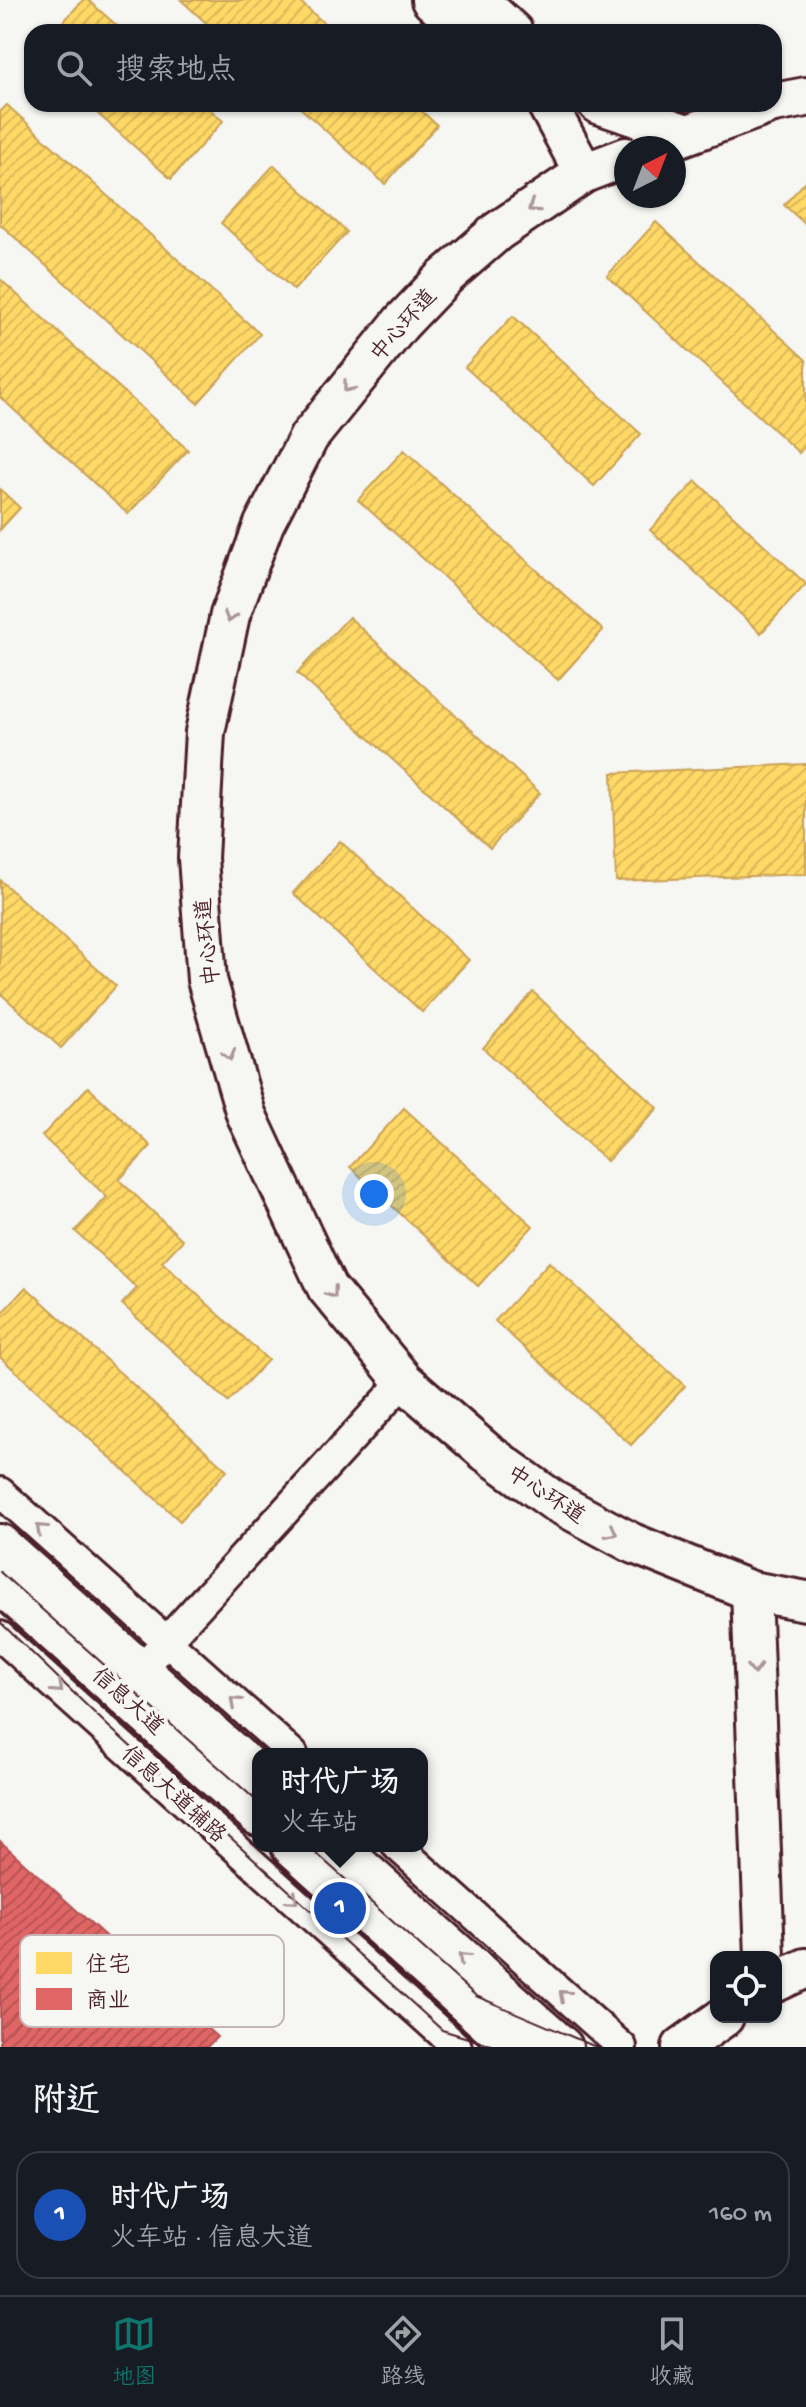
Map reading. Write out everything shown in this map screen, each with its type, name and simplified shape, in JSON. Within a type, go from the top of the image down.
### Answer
[{"type":"street","points":[[431,0],[458,24]]},
{"type":"street","points":[[478,0],[504,24]]},
{"type":"street","points":[[782,102],[806,97]]},
{"type":"street","points":[[551,112],[584,173]]},
{"type":"street","points":[[622,112],[687,134]]},
{"type":"street","points":[[682,136],[749,112]]},
{"type":"street","name":"中心环道","points":[[614,162],[584,173],[498,231],[445,277],[401,323],[309,437],[264,524],[230,615],[205,732],[198,858],[207,980],[246,1114],[327,1288],[404,1381],[486,1452],[554,1501],[632,1543],[751,1591],[806,1601]]},
{"type":"street","points":[[130,1681],[404,1381]]},
{"type":"street","points":[[0,1492],[286,1748]]},
{"type":"street","name":"信息大道","points":[[0,1544],[252,1810]]},
{"type":"street","name":"信息大道","points":[[0,1584],[252,1771]]},
{"type":"street","points":[[751,1591],[765,1951]]},
{"type":"street","name":"信息大道辅路","points":[[0,1636],[457,2047]]},
{"type":"street","points":[[298,1852],[514,2047]]},
{"type":"street","points":[[344,1852],[563,2047]]},
{"type":"street","points":[[404,1852],[622,2047]]},
{"type":"street","points":[[782,1979],[806,1968]]},
{"type":"street","points":[[682,2047],[716,2023]]},
{"type":"building: 住宅","points":[[83,0],[88,0],[115,24],[61,24]]},
{"type":"building: 住宅","points":[[181,0],[298,0],[325,24],[207,24]]},
{"type":"building: 住宅","points":[[7,105],[260,334],[198,403],[0,224],[0,112]]},
{"type":"building: 住宅","points":[[96,112],[213,112],[223,121],[171,179]]},
{"type":"building: 住宅","points":[[305,112],[423,112],[437,125],[385,184]]},
{"type":"building: 住宅","points":[[274,165],[347,232],[294,290],[221,223]]},
{"type":"building: 住宅","points":[[806,181],[806,225],[784,205]]},
{"type":"building: 住宅","points":[[656,222],[806,360],[806,445],[799,453],[607,276]]},
{"type":"building: 住宅","points":[[0,279],[188,450],[128,514],[0,397]]},
{"type":"building: 住宅","points":[[513,316],[641,434],[594,486],[465,367]]},
{"type":"building: 住宅","points":[[404,450],[603,630],[558,680],[358,500]]},
{"type":"building: 住宅","points":[[696,481],[806,584],[761,633],[650,530]]},
{"type":"building: 住宅","points":[[0,489],[20,508],[0,530]]},
{"type":"building: 住宅","points":[[349,617],[540,793],[490,848],[297,673]]},
{"type":"building: 住宅","points":[[806,764],[806,874],[616,881],[612,773]]},
{"type":"building: 住宅","points":[[340,841],[469,960],[422,1012],[293,893]]},
{"type":"building: 住宅","points":[[0,880],[116,986],[61,1048],[0,993]]},
{"type":"building: 住宅","points":[[533,992],[658,1108],[607,1161],[483,1048]]},
{"type":"building: 住宅","points":[[88,1087],[151,1146],[119,1180],[183,1240],[162,1262],[268,1360],[228,1402],[122,1304],[137,1288],[75,1231],[107,1197],[42,1136]]},
{"type":"building: 住宅","points":[[404,1108],[533,1226],[478,1286],[350,1167]]},
{"type":"building: 住宅","points":[[549,1262],[685,1386],[631,1445],[495,1321]]},
{"type":"building: 住宅","points":[[26,1287],[227,1470],[180,1521],[0,1357],[0,1315]]},
{"type":"building: 商业","points":[[0,1841],[104,1935],[20,1935],[20,2027],[206,2027],[217,2037],[207,2047],[0,2047]]},
{"type":"tram line","points":[[0,1572],[252,1797]]},
{"type":"tram line","points":[[0,1622],[107,1725],[442,2030],[497,2047]]},
{"type":"tram line","points":[[315,1852],[476,1996],[596,2047]]},
{"type":"place","name":"时代广场","points":[[340,1908]]}]
